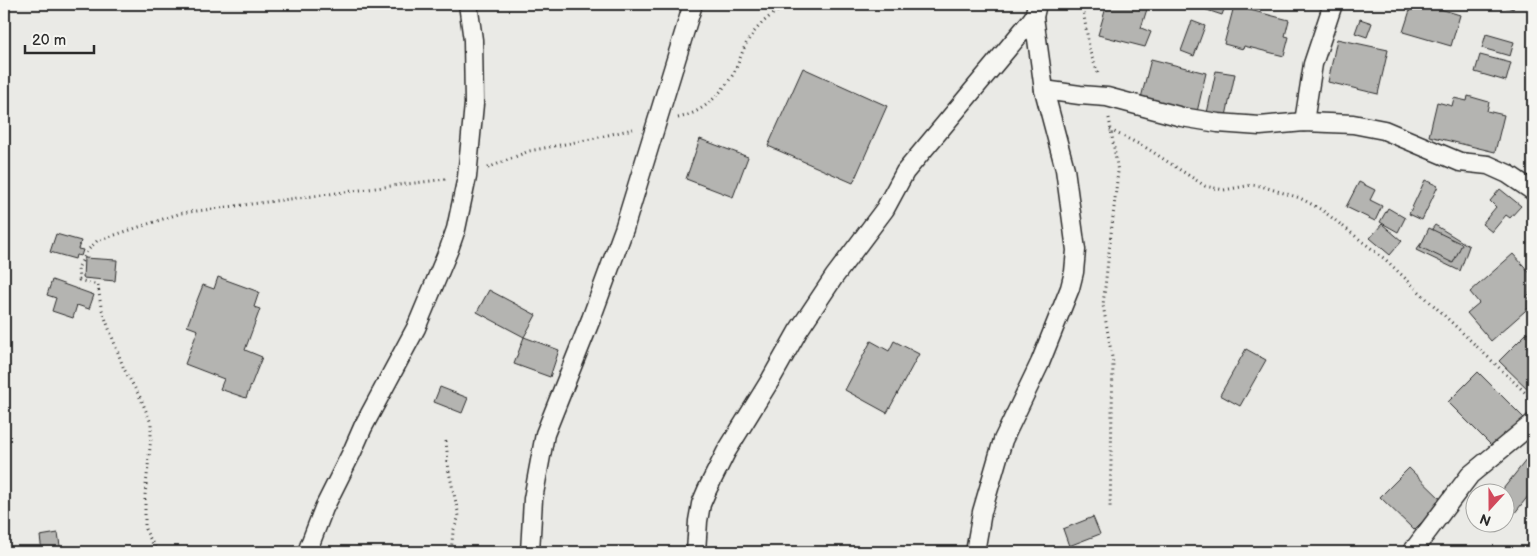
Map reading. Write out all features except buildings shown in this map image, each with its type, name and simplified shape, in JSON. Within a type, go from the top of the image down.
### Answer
[{"type":"street","points":[[307,552],[324,508],[363,427],[416,328],[456,229],[468,177],[474,104],[473,40],[468,4]]},
{"type":"street","points":[[530,552],[533,499],[545,434],[591,319],[624,229],[693,4]]},
{"type":"street","points":[[1304,122],[1313,64],[1333,4]]},
{"type":"street","points":[[975,552],[982,512],[1003,440],[1040,363],[1070,288],[1074,272],[1076,250],[1065,169],[1044,90],[1035,10]]},
{"type":"street","points":[[696,552],[698,521],[706,490],[726,452],[798,331],[834,277],[885,209],[905,172],[1035,10]]},
{"type":"street","points":[[1044,90],[1080,95],[1107,96],[1182,117],[1218,123],[1260,126],[1304,122],[1353,124],[1384,130],[1460,162],[1488,166],[1508,174],[1533,192]]},
{"type":"street","points":[[1412,552],[1470,475],[1533,423]]},
{"type":"path","points":[[157,552],[145,529],[145,495],[151,423],[141,399],[124,369],[101,307],[98,285],[79,280],[78,268],[88,250],[97,241],[181,213],[468,177],[529,150],[591,139],[685,117],[711,101],[732,75],[746,44],[754,33],[770,15],[788,4]]},
{"type":"path","points":[[1082,4],[1090,52],[1107,96],[1110,130],[1118,172],[1103,305],[1113,363],[1110,510]]},
{"type":"path","points":[[1110,130],[1145,147],[1205,186],[1224,190],[1252,185],[1261,186],[1300,198],[1322,210],[1386,260],[1533,400]]},
{"type":"path","points":[[446,440],[449,472],[459,516],[453,532],[451,552]]}]
